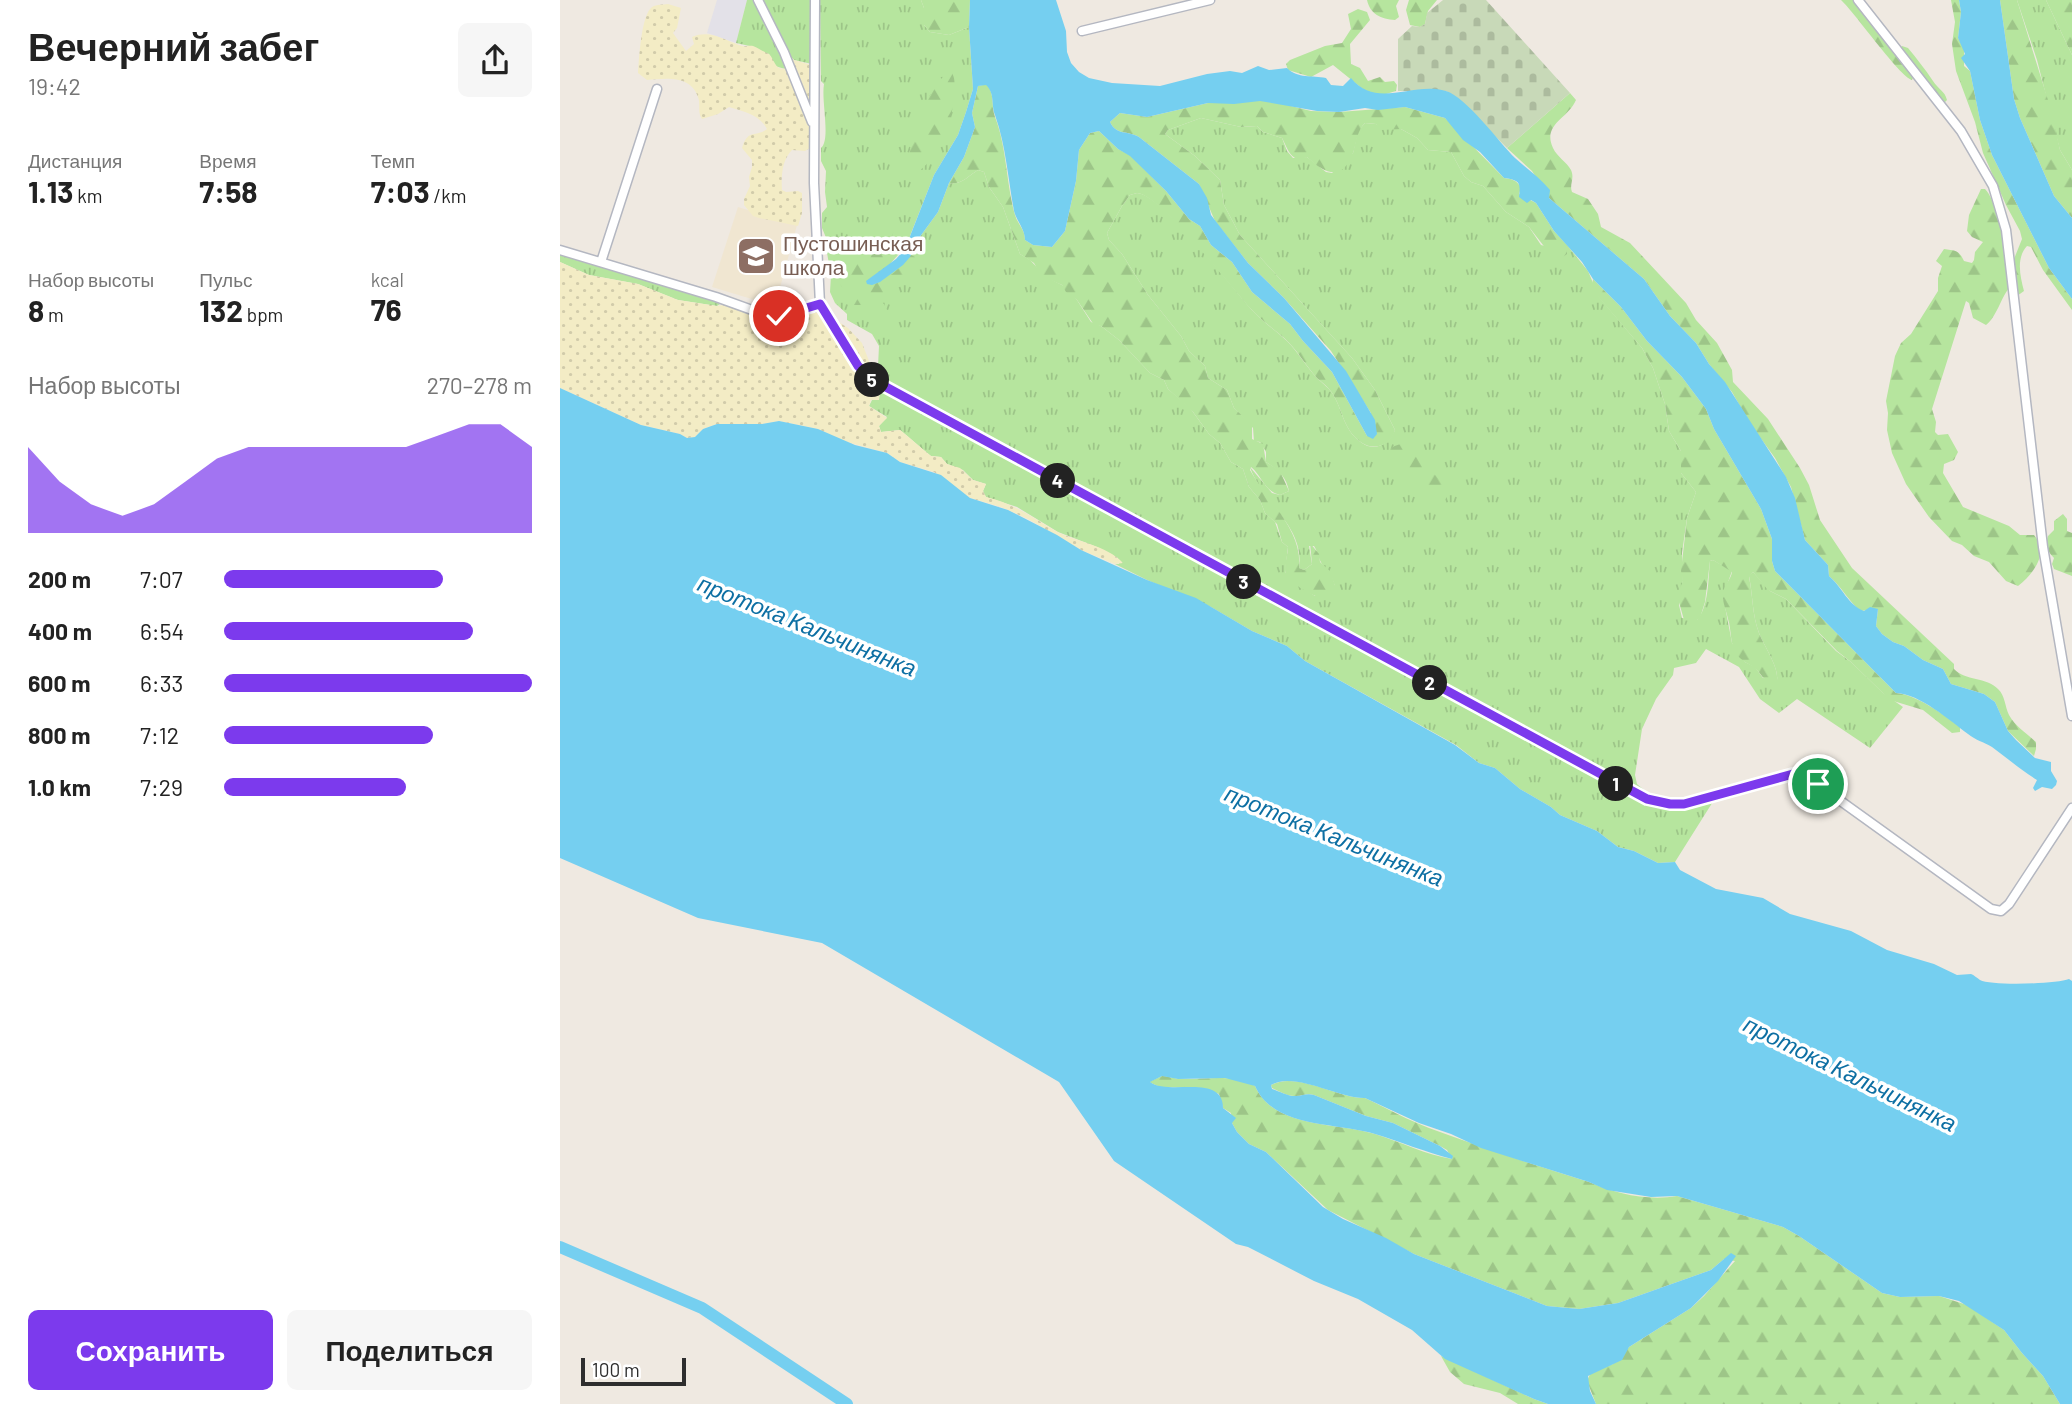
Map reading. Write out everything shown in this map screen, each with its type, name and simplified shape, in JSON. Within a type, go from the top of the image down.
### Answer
[{"type":"street","points":[[758,0],[784,52],[815,128]]},
{"type":"street","points":[[815,0],[814,183],[820,304],[858,366],[873,380],[1647,799],[1684,804],[1793,774],[1818,784],[1991,909],[2001,911],[2009,904],[2072,808]]},
{"type":"street","points":[[1082,31],[1210,0]]},
{"type":"street","points":[[1858,0],[1961,131],[1993,186],[2006,230],[2043,547],[2072,716]]},
{"type":"street","points":[[601,262],[657,89]]},
{"type":"street","points":[[560,250],[716,297],[766,315],[779,316],[820,304]]},
{"type":"shaded area","points":[[717,0],[747,0],[736,43],[707,33]]},
{"type":"shaded area","name":"Пустошинская школа","points":[[738,207],[797,225],[775,306],[712,287]]},
{"type":"green space","points":[[747,0],[755,0],[786,60],[785,69],[775,66],[769,54],[736,43]]},
{"type":"green space","points":[[760,0],[811,0],[812,64],[794,60],[785,51]]},
{"type":"green space","points":[[820,0],[921,0],[924,25],[930,32],[949,35],[969,27],[973,89],[966,112],[958,135],[934,175],[906,246],[890,264],[912,254],[919,238],[938,212],[949,183],[961,181],[978,170],[984,172],[989,187],[1003,207],[1020,254],[1030,260],[1046,277],[1062,285],[1077,300],[1091,322],[1119,340],[1150,373],[1164,380],[1168,389],[1190,408],[1209,434],[1220,443],[1231,462],[1243,469],[1249,487],[1260,500],[1265,513],[1275,522],[1282,542],[1288,547],[1285,572],[1299,586],[1315,596],[1335,586],[1314,546],[1309,546],[1312,564],[1304,570],[1299,568],[1296,540],[1250,467],[1272,493],[1280,495],[1289,491],[1284,477],[1266,462],[1266,452],[1260,442],[1254,441],[1253,428],[1234,408],[1227,390],[1208,378],[1205,366],[1189,351],[1122,254],[1109,240],[1107,233],[1130,195],[1137,193],[1148,197],[1179,224],[1251,309],[1287,341],[1334,395],[1346,424],[1355,437],[1367,446],[1377,447],[1386,443],[1395,430],[1375,390],[1352,358],[1240,235],[1224,205],[1220,180],[1195,156],[1165,134],[1168,130],[1201,118],[1241,127],[1257,126],[1263,132],[1282,138],[1293,158],[1307,157],[1326,172],[1332,173],[1353,153],[1358,131],[1365,123],[1376,124],[1384,129],[1401,129],[1417,138],[1428,150],[1451,152],[1464,176],[1483,186],[1506,212],[1529,227],[1541,245],[1567,252],[1567,245],[1588,271],[1599,297],[1642,348],[1653,368],[1665,404],[1669,431],[1681,451],[1681,473],[1696,492],[1687,518],[1682,553],[1683,581],[1679,605],[1682,618],[1697,620],[1701,614],[1707,592],[1710,561],[1713,560],[1732,571],[1723,596],[1732,643],[1745,662],[1755,667],[1763,678],[1777,680],[1776,669],[1755,619],[1749,576],[1753,572],[1770,591],[1786,599],[1836,651],[1903,707],[1870,748],[1797,699],[1779,713],[1760,699],[1739,667],[1706,649],[1696,663],[1674,668],[1673,675],[1656,699],[1642,729],[1635,775],[1637,784],[1650,795],[1633,789],[902,394],[883,379],[878,366],[879,346],[872,334],[847,320],[847,314],[835,303],[830,292],[827,240],[822,228],[822,213],[827,207],[826,171],[821,161],[826,129],[824,84],[821,81]]},
{"type":"green space","points":[[921,0],[970,0],[969,27],[949,35],[930,32],[924,25]]},
{"type":"green space","points":[[1367,0],[1399,0],[1396,6],[1399,17],[1395,20],[1377,15]]},
{"type":"green space","points":[[1409,0],[1437,0],[1428,11],[1425,24],[1420,27],[1410,25],[1406,10]]},
{"type":"green space","points":[[1443,0],[1486,0],[1570,93],[1507,148],[1456,97],[1446,91],[1398,91],[1398,39],[1412,26],[1420,27],[1425,24],[1427,13]]},
{"type":"green space","points":[[1841,0],[1854,0],[1910,70],[1912,80],[1898,68]]},
{"type":"green space","points":[[1951,0],[1959,0],[1961,12],[1958,38],[1964,49],[1964,66],[1970,71],[1980,120],[1992,155],[2049,268],[2072,299],[2072,310],[2043,270],[2031,247],[2027,246],[2020,262],[2024,291],[2017,296],[2014,259],[2022,239],[1983,153],[1956,71],[1952,44],[1955,22]]},
{"type":"green space","points":[[2000,0],[2017,0],[2052,113],[2060,150],[2072,170],[2072,218],[2054,196],[2020,118],[2014,99]]},
{"type":"green space","points":[[2017,0],[2046,0],[2072,55],[2072,170],[2060,150],[2037,60]]},
{"type":"green space","points":[[2046,0],[2072,0],[2072,55]]},
{"type":"green space","points":[[1358,9],[1367,12],[1370,20],[1350,44],[1351,64],[1360,68],[1368,81],[1380,77],[1385,82],[1394,81],[1397,85],[1396,91],[1369,94],[1333,65],[1311,77],[1288,70],[1286,64],[1290,60],[1325,46],[1342,43],[1351,29],[1348,14]]},
{"type":"green space","points":[[1902,46],[1908,48],[1945,94],[1947,100],[1944,103],[1899,50]]},
{"type":"green space","points":[[952,73],[954,95],[951,118],[943,140],[931,160],[913,176],[907,169],[911,144],[923,120],[924,105],[938,82],[946,74]]},
{"type":"green space","points":[[987,85],[1002,141],[1012,203],[1025,240],[1033,245],[1052,247],[1065,231],[1076,181],[1079,150],[1090,133],[1099,131],[1118,149],[1130,155],[1166,191],[1189,219],[1200,226],[1211,245],[1232,262],[1252,292],[1290,324],[1332,372],[1367,436],[1371,413],[1331,351],[1284,298],[1248,263],[1215,221],[1199,184],[1139,137],[1119,131],[1110,122],[1120,113],[1147,117],[1208,103],[1267,100],[1311,111],[1339,112],[1405,107],[1445,118],[1504,178],[1518,183],[1521,188],[1519,194],[1536,203],[1554,231],[1567,245],[1567,254],[1563,257],[1550,254],[1529,227],[1506,212],[1483,186],[1464,176],[1451,152],[1428,150],[1417,138],[1401,129],[1381,130],[1376,124],[1365,123],[1359,132],[1350,160],[1340,171],[1334,172],[1321,168],[1307,157],[1297,159],[1288,151],[1282,138],[1263,132],[1257,126],[1241,127],[1201,118],[1168,130],[1165,134],[1195,156],[1220,180],[1224,205],[1240,235],[1352,358],[1375,390],[1395,430],[1386,443],[1377,446],[1362,443],[1355,437],[1346,424],[1334,395],[1288,342],[1255,313],[1162,209],[1148,197],[1137,193],[1130,195],[1107,233],[1109,240],[1122,254],[1189,351],[1205,366],[1208,378],[1227,390],[1234,408],[1252,425],[1252,439],[1263,444],[1266,462],[1280,471],[1289,491],[1280,495],[1275,493],[1251,467],[1250,470],[1290,528],[1299,554],[1299,568],[1304,570],[1312,564],[1310,543],[1319,554],[1320,562],[1331,572],[1336,589],[1332,594],[1323,598],[1314,596],[1288,578],[1285,569],[1288,547],[1282,542],[1277,524],[1265,513],[1260,500],[1249,487],[1243,469],[1231,462],[1220,443],[1168,389],[1164,380],[1150,373],[1119,340],[1101,326],[1094,325],[1077,300],[1066,292],[1062,285],[1041,276],[1034,263],[1020,254],[1003,207],[989,187],[984,172],[978,170],[961,181],[949,183],[964,157],[975,127],[972,113],[978,86]]},
{"type":"green space","points":[[1570,93],[1576,100],[1553,127],[1551,140],[1555,151],[1571,170],[1572,192],[1588,199],[1598,214],[1601,227],[1630,243],[1686,303],[1696,320],[1717,343],[1732,370],[1733,382],[1768,419],[1800,468],[1809,485],[1820,520],[1852,568],[1954,664],[1954,669],[1988,682],[1998,689],[2012,719],[2036,742],[2034,756],[2008,731],[1995,702],[1984,694],[1951,684],[1943,669],[1923,660],[1882,634],[1876,626],[1878,609],[1860,611],[1829,576],[1828,565],[1805,540],[1791,487],[1775,458],[1696,343],[1670,316],[1644,279],[1549,198],[1532,171],[1507,148]]},
{"type":"green space","points":[[1981,189],[1985,189],[1991,197],[1999,221],[2009,288],[1993,318],[1986,325],[1973,318],[1966,301],[1932,409],[1936,422],[1935,432],[1938,435],[1948,434],[1958,452],[1954,460],[1944,464],[1943,473],[1963,507],[2009,526],[2020,535],[2034,535],[2039,542],[2038,563],[2018,586],[2006,581],[1989,562],[1974,556],[1962,545],[1952,541],[1929,517],[1906,484],[1892,453],[1887,430],[1886,401],[1895,356],[1901,343],[1911,334],[1938,291],[1942,266],[1936,261],[1944,249],[1956,251],[1964,261],[1972,263],[1975,252],[1983,242],[1972,237],[1967,231],[1969,215]]},
{"type":"green space","points":[[887,223],[895,226],[888,251],[889,264],[866,281],[872,285],[878,283],[894,273],[911,255],[915,257],[912,269],[881,295],[880,301],[889,314],[880,316],[871,314],[863,305],[851,305],[847,291],[841,286],[839,274],[861,243]]},
{"type":"green space","points":[[560,255],[720,304],[717,306],[678,300],[638,284],[589,275],[560,262]]},
{"type":"green space","points":[[1593,279],[1682,377],[1706,409],[1714,429],[1761,509],[1772,539],[1775,571],[1896,693],[1930,706],[1960,727],[1960,732],[1952,733],[1923,710],[1890,700],[1786,599],[1768,590],[1753,572],[1749,577],[1755,619],[1776,669],[1777,680],[1772,683],[1767,680],[1735,651],[1723,596],[1732,572],[1713,560],[1710,561],[1705,602],[1700,618],[1694,622],[1684,620],[1677,595],[1683,581],[1681,571],[1687,518],[1696,492],[1681,473],[1681,451],[1669,431],[1665,404],[1653,368],[1642,348],[1595,293]]},
{"type":"green space","points":[[880,389],[1640,801],[1660,807],[1677,808],[1714,800],[1675,862],[1658,863],[1634,851],[1618,847],[1597,831],[1560,815],[1520,789],[1495,768],[1479,763],[1456,745],[1305,661],[1287,646],[1252,631],[1211,607],[1115,564],[1119,564],[1118,558],[1058,532],[1017,507],[986,497],[983,491],[986,484],[973,480],[963,470],[947,464],[941,457],[931,456],[900,430],[881,432],[879,426],[887,417],[869,406],[872,400],[879,400]]},
{"type":"green space","points":[[1401,444],[1419,458],[1441,482],[1449,493],[1445,500],[1437,504],[1431,502],[1393,466],[1388,452]]},
{"type":"green space","points":[[2063,514],[2067,519],[2067,531],[2072,533],[2072,576],[2054,569],[2054,558],[2047,546],[2048,536],[2054,530],[2054,521]]},
{"type":"green space","points":[[1162,1076],[1178,1079],[1227,1078],[1246,1082],[1255,1086],[1264,1100],[1277,1110],[1292,1117],[1360,1130],[1452,1159],[1447,1150],[1393,1123],[1366,1116],[1314,1095],[1287,1095],[1271,1085],[1293,1081],[1305,1083],[1365,1098],[1429,1128],[1610,1190],[1644,1197],[1677,1196],[1783,1227],[1882,1293],[1900,1297],[1939,1296],[1967,1305],[2004,1330],[2043,1376],[2060,1404],[1596,1404],[1587,1381],[1591,1372],[1613,1364],[1629,1347],[1691,1308],[1735,1261],[1724,1259],[1711,1270],[1618,1303],[1579,1309],[1547,1306],[1414,1254],[1328,1210],[1266,1152],[1249,1144],[1237,1132],[1231,1113],[1223,1108],[1219,1094],[1203,1088],[1160,1087],[1149,1082]]},
{"type":"green space","points":[[1441,1356],[1548,1404],[1518,1404],[1500,1393],[1464,1384],[1450,1372]]},
{"type":"sand","points":[[668,4],[681,8],[677,28],[673,33],[686,51],[694,44],[692,37],[705,34],[757,48],[769,54],[776,65],[783,69],[787,68],[785,51],[794,60],[818,67],[810,148],[805,151],[792,150],[786,158],[782,174],[782,190],[802,193],[802,213],[798,226],[753,216],[744,205],[750,186],[752,160],[742,148],[749,136],[767,129],[760,120],[729,107],[702,119],[698,97],[689,85],[676,80],[647,80],[638,73],[641,38],[648,12],[654,6]]},
{"type":"sand","points":[[560,262],[589,275],[638,284],[678,300],[723,305],[771,320],[789,317],[809,309],[828,315],[848,328],[862,343],[880,389],[879,400],[871,400],[869,406],[887,418],[879,426],[881,432],[900,430],[931,456],[941,457],[947,464],[960,468],[973,480],[986,484],[983,491],[986,497],[1013,507],[1062,534],[1100,548],[1123,563],[1115,564],[1081,550],[1028,519],[970,498],[934,472],[900,462],[887,453],[843,441],[818,429],[779,421],[762,424],[717,424],[703,429],[695,437],[687,438],[641,425],[560,388]]},
{"type":"water","points":[[970,0],[1056,0],[1066,31],[1067,52],[1071,63],[1089,78],[1112,83],[1160,86],[1207,74],[1230,71],[1242,73],[1258,66],[1269,70],[1287,68],[1300,75],[1326,78],[1331,85],[1343,86],[1351,78],[1361,87],[1384,94],[1433,89],[1454,95],[1550,190],[1549,198],[1644,279],[1670,316],[1696,343],[1725,382],[1786,477],[1795,498],[1805,540],[1828,565],[1829,576],[1849,600],[1864,611],[1870,607],[1878,609],[1876,626],[1882,634],[1923,660],[1943,669],[1951,684],[1984,694],[1995,702],[2008,731],[2016,740],[2035,758],[2051,762],[2056,785],[2052,789],[2042,787],[2035,791],[2033,788],[2037,780],[1992,747],[1971,736],[1924,703],[1896,693],[1775,571],[1772,539],[1761,509],[1714,429],[1706,409],[1682,377],[1593,279],[1582,262],[1554,231],[1536,203],[1531,200],[1527,203],[1519,197],[1518,183],[1504,178],[1480,152],[1463,140],[1445,118],[1405,107],[1339,112],[1260,101],[1208,103],[1147,117],[1120,113],[1110,122],[1119,131],[1139,137],[1199,184],[1207,198],[1211,215],[1248,263],[1284,298],[1346,371],[1375,420],[1377,434],[1373,439],[1367,436],[1332,372],[1290,324],[1252,292],[1232,262],[1211,245],[1200,226],[1189,219],[1166,191],[1099,131],[1090,133],[1079,150],[1076,181],[1065,231],[1052,247],[1033,245],[1025,240],[1014,211],[1002,139],[992,95],[986,85],[978,86],[972,113],[975,127],[938,212],[903,265],[880,282],[867,284],[866,281],[905,249],[934,175],[958,135],[973,89]]},
{"type":"water","points":[[1959,0],[2000,0],[2014,99],[2020,118],[2054,196],[2072,218],[2072,299],[2049,268],[1992,155],[1980,120],[1970,71],[1961,58],[1965,54],[1958,38],[1961,12]]},
{"type":"water","name":"протока Кальчинянка","points":[[560,388],[641,425],[687,438],[695,437],[703,429],[717,424],[762,424],[779,421],[818,429],[855,445],[887,453],[900,462],[941,475],[970,498],[1008,510],[1081,550],[1147,580],[1196,598],[1252,631],[1287,646],[1305,661],[1455,745],[1479,763],[1495,768],[1520,789],[1560,815],[1597,831],[1618,847],[1634,851],[1658,863],[1675,862],[1680,870],[1716,889],[1763,898],[1790,914],[1851,931],[1887,950],[1934,964],[1957,975],[1971,974],[1986,982],[2010,984],[2069,979],[2072,981],[2072,1404],[2060,1404],[2043,1376],[2004,1330],[1959,1301],[1939,1296],[1900,1297],[1882,1293],[1783,1227],[1677,1196],[1651,1197],[1607,1190],[1481,1148],[1365,1098],[1304,1083],[1292,1081],[1271,1085],[1272,1089],[1287,1095],[1314,1095],[1366,1116],[1393,1123],[1440,1146],[1453,1156],[1452,1159],[1360,1130],[1291,1117],[1264,1100],[1255,1086],[1225,1078],[1178,1079],[1162,1076],[1150,1082],[1158,1086],[1205,1088],[1214,1091],[1221,1097],[1223,1108],[1236,1118],[1232,1123],[1249,1144],[1266,1152],[1323,1207],[1343,1219],[1414,1254],[1547,1306],[1579,1309],[1618,1303],[1711,1270],[1731,1253],[1736,1256],[1718,1281],[1691,1308],[1629,1347],[1622,1360],[1588,1376],[1590,1391],[1596,1404],[1548,1404],[1534,1399],[1445,1359],[1412,1330],[1358,1299],[1314,1281],[1248,1247],[1236,1244],[1114,1161],[1059,1082],[822,943],[698,918],[560,858]]},
{"type":"waterway","points":[[560,1247],[702,1308],[847,1404]]},
{"type":"place","name":"Пустошинская школа","points":[[756,256]]},
{"type":"route","points":[[779,316],[820,304],[858,366],[873,380],[1626,790],[1660,803],[1684,804],[1793,774],[1818,784]]}]
